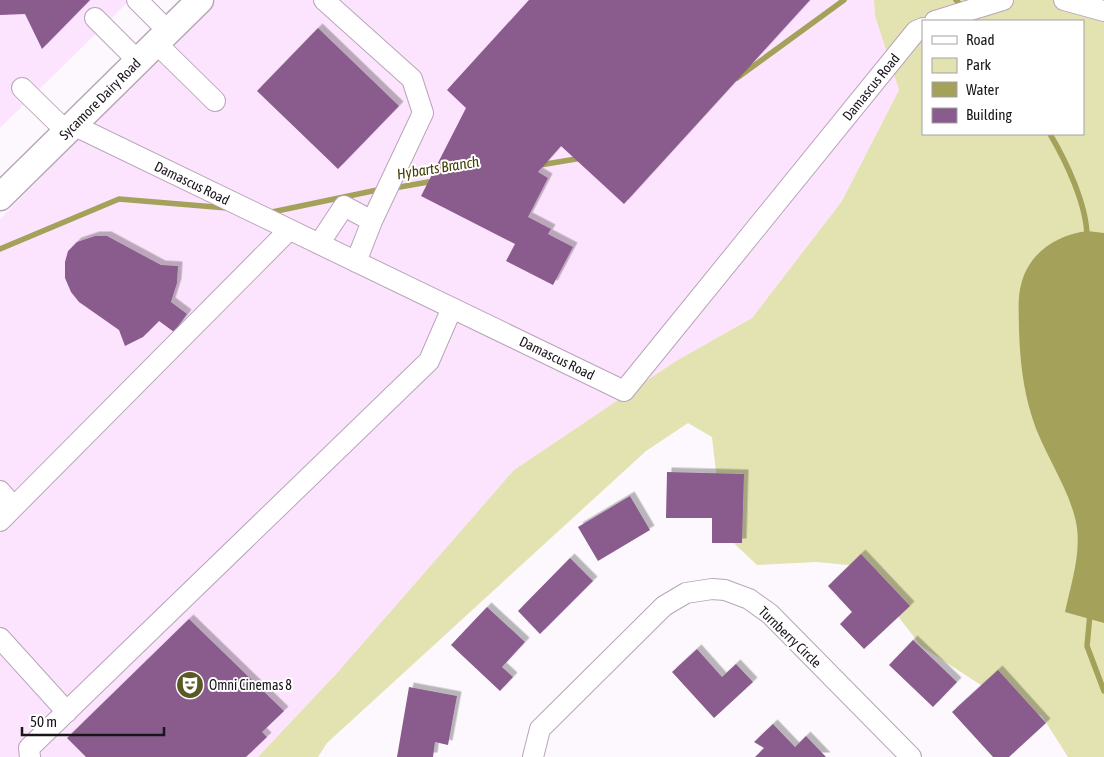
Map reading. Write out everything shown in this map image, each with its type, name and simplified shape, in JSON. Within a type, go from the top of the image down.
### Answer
[{"type":"main road","name":"Sycamore Dairy Road","points":[[0,197],[200,0]]},
{"type":"street","points":[[137,0],[154,45]]},
{"type":"street","points":[[938,20],[1003,0]]},
{"type":"street","points":[[1064,0],[1104,11]]},
{"type":"street","points":[[336,4],[412,79],[423,113],[372,221],[356,262]]},
{"type":"street","points":[[95,18],[154,45],[215,101]]},
{"type":"street","name":"Damascus Road","points":[[22,88],[70,129],[319,244],[624,391],[920,30]]},
{"type":"street","points":[[319,244],[344,206],[372,221]]},
{"type":"street","points":[[0,521],[289,230]]},
{"type":"street","points":[[30,757],[29,748],[430,362],[452,308]]},
{"type":"street","points":[[0,491],[14,507]]},
{"type":"street","name":"Turnberry Circle","points":[[533,757],[540,729],[664,606],[686,593],[712,589],[737,594],[770,614],[910,757]]},
{"type":"street","points":[[0,638],[67,712]]},
{"type":"shaded area","points":[[0,0],[130,0],[0,128]]},
{"type":"shaded area","points":[[216,0],[874,0],[875,16],[899,90],[842,201],[752,318],[676,361],[514,470],[337,673],[258,757],[0,757],[0,219]]},
{"type":"green space","points":[[874,0],[1104,0],[1104,757],[1068,757],[1042,716],[987,689],[921,646],[859,566],[816,562],[757,565],[723,533],[712,437],[688,423],[646,451],[327,743],[318,757],[258,757],[337,673],[514,470],[676,361],[752,318],[842,201],[899,90],[875,16]]},
{"type":"water","points":[[1087,231],[1104,233],[1104,623],[1065,612],[1077,556],[1076,522],[1067,495],[1042,443],[1032,417],[1024,385],[1019,341],[1019,293],[1026,270],[1047,246],[1066,236]]},
{"type":"building","points":[[0,0],[90,0],[42,49],[25,14],[0,15]]},
{"type":"building","points":[[529,0],[810,0],[624,204],[561,146],[538,172],[548,178],[528,217],[551,229],[548,234],[573,247],[553,285],[506,261],[515,244],[421,196],[466,108],[447,90]]},
{"type":"building","points":[[318,28],[399,106],[338,169],[257,91]]},
{"type":"building","points":[[95,236],[107,236],[161,265],[178,266],[177,283],[171,302],[187,314],[174,332],[159,321],[143,337],[125,346],[119,330],[79,302],[71,292],[65,278],[65,262],[68,251],[77,242]]},
{"type":"building","points":[[667,472],[744,474],[742,543],[712,543],[712,518],[666,518]]},
{"type":"building","points":[[630,496],[650,530],[598,561],[578,527]]},
{"type":"building","points":[[861,554],[910,606],[864,649],[840,624],[852,612],[828,586]]},
{"type":"building","points":[[570,558],[593,581],[540,634],[518,611]]},
{"type":"building","points":[[487,607],[525,642],[502,667],[513,677],[500,691],[451,645]]},
{"type":"building","name":"Omni Cinemas 8","points":[[189,619],[284,711],[262,732],[267,737],[246,757],[86,757],[67,738]]},
{"type":"building","points":[[913,640],[957,682],[933,707],[889,665]]},
{"type":"building","points":[[697,649],[722,677],[736,664],[753,682],[714,718],[672,672]]},
{"type":"building","points":[[998,670],[1046,723],[1009,757],[993,757],[952,712]]},
{"type":"building","points":[[409,687],[457,696],[448,745],[435,742],[433,757],[397,757]]},
{"type":"building","points":[[773,724],[795,747],[806,736],[826,757],[755,757],[764,748],[754,742]]},
{"type":"waterway","name":"Hybarts Branch","points":[[737,78],[844,0]]},
{"type":"waterway","points":[[956,0],[963,8]]},
{"type":"waterway","points":[[1051,135],[1063,157],[1080,197],[1087,237]]},
{"type":"waterway","name":"Hybarts Branch","points":[[540,165],[582,158]]},
{"type":"waterway","name":"Hybarts Branch","points":[[394,188],[434,181]]},
{"type":"waterway","name":"Hybarts Branch","points":[[272,212],[382,189]]},
{"type":"waterway","name":"Hybarts Branch","points":[[0,249],[119,199],[227,208]]},
{"type":"waterway","points":[[1090,614],[1087,646],[1104,691]]},
{"type":"place","name":"Omni Cinemas 8","points":[[190,685]]}]
